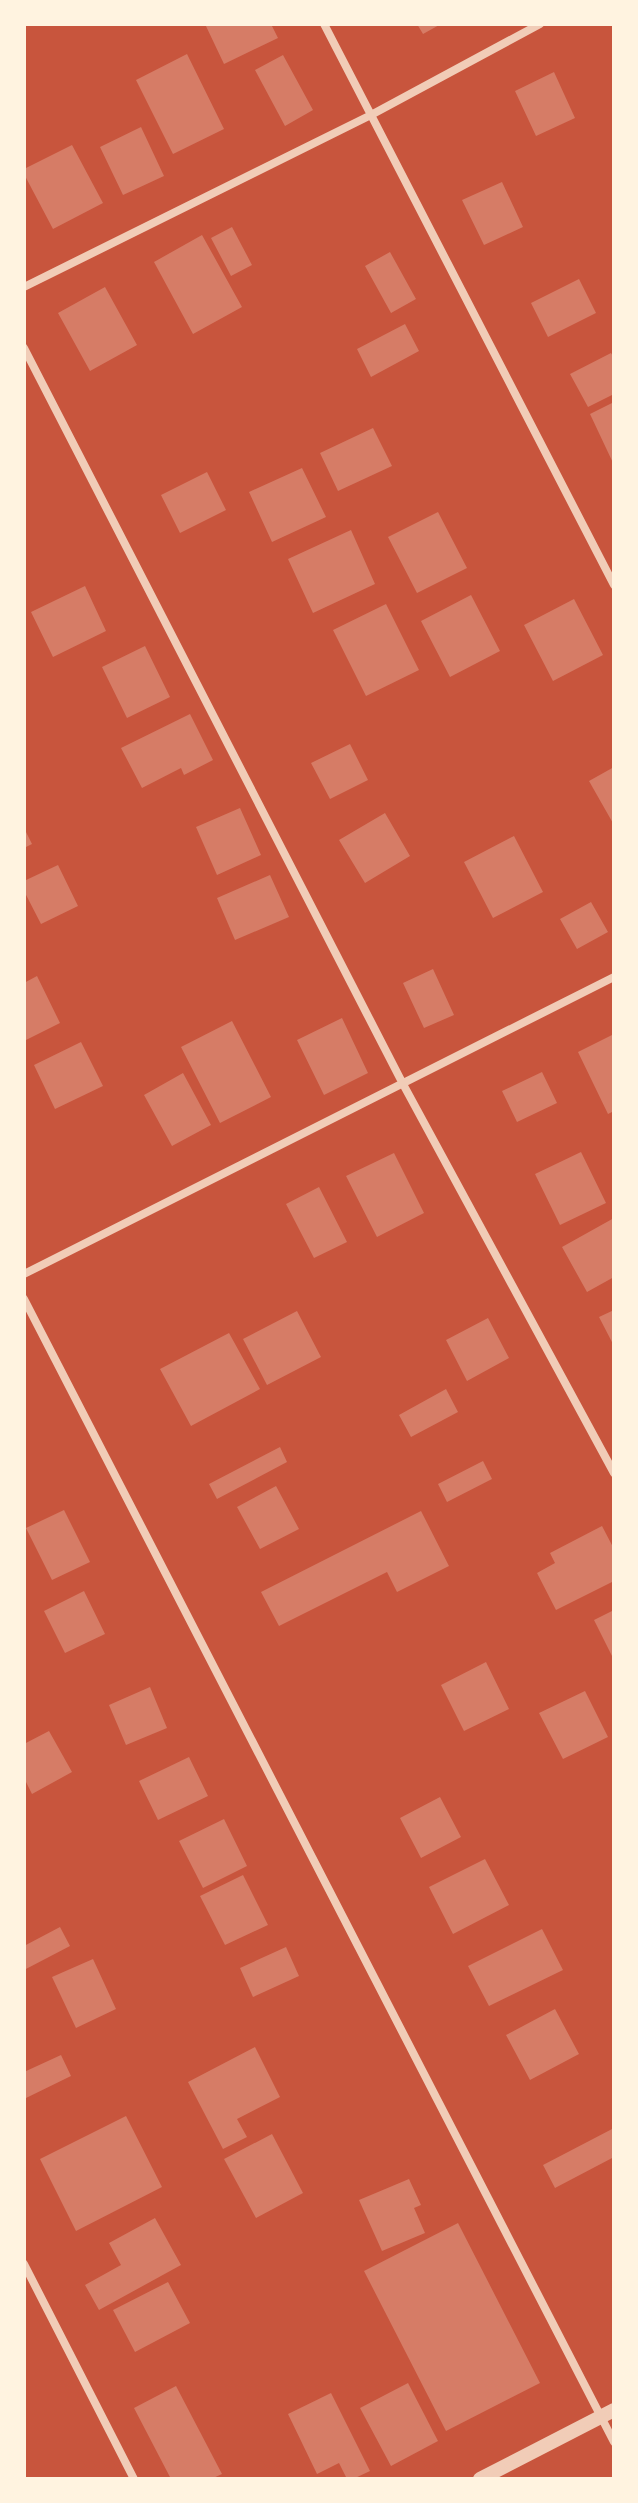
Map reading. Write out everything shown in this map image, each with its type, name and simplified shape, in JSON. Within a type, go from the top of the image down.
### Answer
[{"type":"street","points":[[324,24],[614,585]]},
{"type":"street","points":[[24,287],[371,115],[540,24]]},
{"type":"street","points":[[24,348],[403,1084],[614,1473]]},
{"type":"street","points":[[24,1274],[614,977]]},
{"type":"street","points":[[24,1299],[607,2414],[614,2442]]},
{"type":"street","points":[[24,2264],[134,2479]]},
{"type":"street","points":[[480,2479],[607,2414]]},
{"type":"building","points":[[205,24],[271,24],[278,38],[224,64]]},
{"type":"building","points":[[417,24],[441,24],[423,34]]},
{"type":"building","points":[[187,54],[224,129],[173,154],[136,80]]},
{"type":"building","points":[[283,55],[313,110],[285,126],[255,70]]},
{"type":"building","points":[[554,72],[575,118],[536,136],[515,91]]},
{"type":"building","points":[[141,127],[164,176],[123,195],[100,147]]},
{"type":"building","points":[[72,145],[103,203],[53,229],[24,169]]},
{"type":"building","points":[[502,182],[523,227],[484,245],[462,200]]},
{"type":"building","points":[[232,227],[252,265],[231,276],[211,238]]},
{"type":"building","points":[[202,235],[242,307],[193,334],[154,262]]},
{"type":"building","points":[[390,252],[416,299],[391,313],[365,266]]},
{"type":"building","points":[[579,279],[596,313],[548,337],[531,303]]},
{"type":"building","points":[[105,287],[137,345],[90,371],[58,313]]},
{"type":"building","points":[[405,324],[419,351],[371,377],[357,349]]},
{"type":"building","points":[[611,353],[614,358],[614,394],[588,407],[570,374]]},
{"type":"building","points":[[614,402],[614,465],[590,414]]},
{"type":"building","points":[[373,428],[392,466],[338,491],[320,453]]},
{"type":"building","points":[[302,468],[326,517],[272,542],[249,492]]},
{"type":"building","points":[[207,472],[226,510],[180,533],[161,495]]},
{"type":"building","points":[[438,512],[467,568],[417,593],[388,537]]},
{"type":"building","points":[[351,530],[375,584],[313,613],[288,559]]},
{"type":"building","points":[[85,586],[106,631],[53,657],[31,612]]},
{"type":"building","points":[[471,595],[500,651],[450,677],[421,621]]},
{"type":"building","points":[[574,599],[603,655],[553,681],[524,625]]},
{"type":"building","points":[[386,604],[419,670],[366,696],[333,630]]},
{"type":"building","points":[[145,646],[170,697],[127,718],[102,667]]},
{"type":"building","points":[[190,714],[213,760],[184,775],[181,768],[142,788],[121,748]]},
{"type":"building","points":[[350,744],[368,780],[330,799],[311,763]]},
{"type":"building","points":[[614,767],[614,825],[589,781]]},
{"type":"building","points":[[240,808],[261,855],[217,875],[196,827]]},
{"type":"building","points":[[385,813],[410,856],[365,883],[339,840]]},
{"type":"building","points":[[24,828],[32,844],[24,848]]},
{"type":"building","points":[[514,836],[543,892],[493,918],[464,862]]},
{"type":"building","points":[[58,865],[78,906],[41,924],[24,891],[24,881]]},
{"type":"building","points":[[270,875],[289,917],[235,940],[217,898]]},
{"type":"building","points":[[591,902],[608,932],[577,949],[560,919]]},
{"type":"building","points":[[433,969],[454,1015],[424,1028],[403,983]]},
{"type":"building","points":[[37,976],[60,1023],[24,1041],[24,983]]},
{"type":"building","points":[[342,1018],[368,1073],[324,1095],[297,1040]]},
{"type":"building","points":[[232,1021],[271,1097],[220,1123],[181,1047]]},
{"type":"building","points":[[614,1034],[614,1111],[608,1114],[578,1052]]},
{"type":"building","points":[[81,1042],[103,1086],[55,1109],[34,1065]]},
{"type":"building","points":[[542,1072],[557,1103],[517,1122],[502,1091]]},
{"type":"building","points":[[183,1073],[211,1125],[172,1146],[144,1095]]},
{"type":"building","points":[[581,1152],[606,1203],[560,1225],[535,1174]]},
{"type":"building","points":[[394,1153],[424,1213],[377,1237],[346,1176]]},
{"type":"building","points":[[319,1187],[347,1242],[314,1258],[286,1204]]},
{"type":"building","points":[[614,1218],[614,1277],[587,1292],[562,1247]]},
{"type":"building","points":[[614,1310],[614,1346],[599,1317]]},
{"type":"building","points":[[297,1311],[321,1357],[267,1385],[243,1339]]},
{"type":"building","points":[[488,1318],[509,1358],[467,1381],[446,1340]]},
{"type":"building","points":[[229,1333],[260,1389],[191,1426],[160,1369]]},
{"type":"building","points":[[446,1389],[458,1412],[411,1437],[399,1415]]},
{"type":"building","points":[[280,1447],[287,1462],[217,1499],[209,1484]]},
{"type":"building","points":[[483,1461],[492,1479],[447,1502],[438,1484]]},
{"type":"building","points":[[276,1486],[299,1529],[260,1549],[237,1507]]},
{"type":"building","points":[[64,1510],[90,1562],[52,1580],[26,1528]]},
{"type":"building","points":[[421,1511],[449,1566],[397,1592],[387,1572],[279,1626],[261,1592]]},
{"type":"building","points":[[602,1526],[614,1549],[614,1581],[556,1610],[537,1573],[555,1563],[550,1553]]},
{"type":"building","points":[[84,1591],[105,1634],[65,1653],[44,1611]]},
{"type":"building","points":[[614,1610],[614,1660],[594,1620]]},
{"type":"building","points":[[486,1662],[509,1709],[464,1731],[441,1685]]},
{"type":"building","points":[[150,1687],[167,1728],[126,1745],[109,1705]]},
{"type":"building","points":[[585,1691],[608,1737],[563,1759],[539,1713]]},
{"type":"building","points":[[49,1731],[72,1772],[32,1794],[24,1778],[24,1744]]},
{"type":"building","points":[[189,1757],[208,1796],[158,1820],[139,1781]]},
{"type":"building","points":[[440,1797],[461,1837],[421,1858],[400,1818]]},
{"type":"building","points":[[224,1819],[247,1866],[203,1888],[179,1841]]},
{"type":"building","points":[[485,1859],[509,1905],[453,1934],[429,1887]]},
{"type":"building","points":[[243,1875],[268,1925],[225,1945],[200,1896]]},
{"type":"building","points":[[60,1927],[70,1946],[24,1970],[24,1946]]},
{"type":"building","points":[[542,1929],[563,1970],[489,2006],[468,1966]]},
{"type":"building","points":[[286,1947],[299,1976],[253,1997],[240,1968]]},
{"type":"building","points":[[93,1959],[116,2009],[76,2028],[52,1977]]},
{"type":"building","points":[[555,2009],[579,2054],[530,2080],[506,2035]]},
{"type":"building","points":[[255,2047],[280,2097],[237,2119],[247,2137],[223,2149],[188,2082]]},
{"type":"building","points":[[61,2055],[71,2076],[24,2099],[24,2072]]},
{"type":"building","points":[[126,2116],[162,2187],[76,2231],[40,2159]]},
{"type":"building","points":[[614,2128],[614,2157],[555,2188],[543,2165]]},
{"type":"building","points":[[272,2134],[303,2193],[256,2218],[224,2159]]},
{"type":"building","points":[[409,2179],[421,2205],[414,2208],[425,2233],[382,2251],[359,2200]]},
{"type":"building","points":[[155,2218],[181,2265],[99,2310],[85,2285],[121,2265],[109,2243]]},
{"type":"building","points":[[458,2223],[540,2383],[446,2431],[364,2271]]},
{"type":"building","points":[[168,2282],[190,2323],[135,2352],[113,2310]]},
{"type":"building","points":[[408,2383],[438,2441],[391,2466],[360,2408]]},
{"type":"building","points":[[176,2386],[222,2474],[211,2479],[171,2479],[134,2408]]},
{"type":"building","points":[[331,2393],[370,2471],[353,2479],[347,2479],[339,2463],[317,2474],[288,2414]]}]
